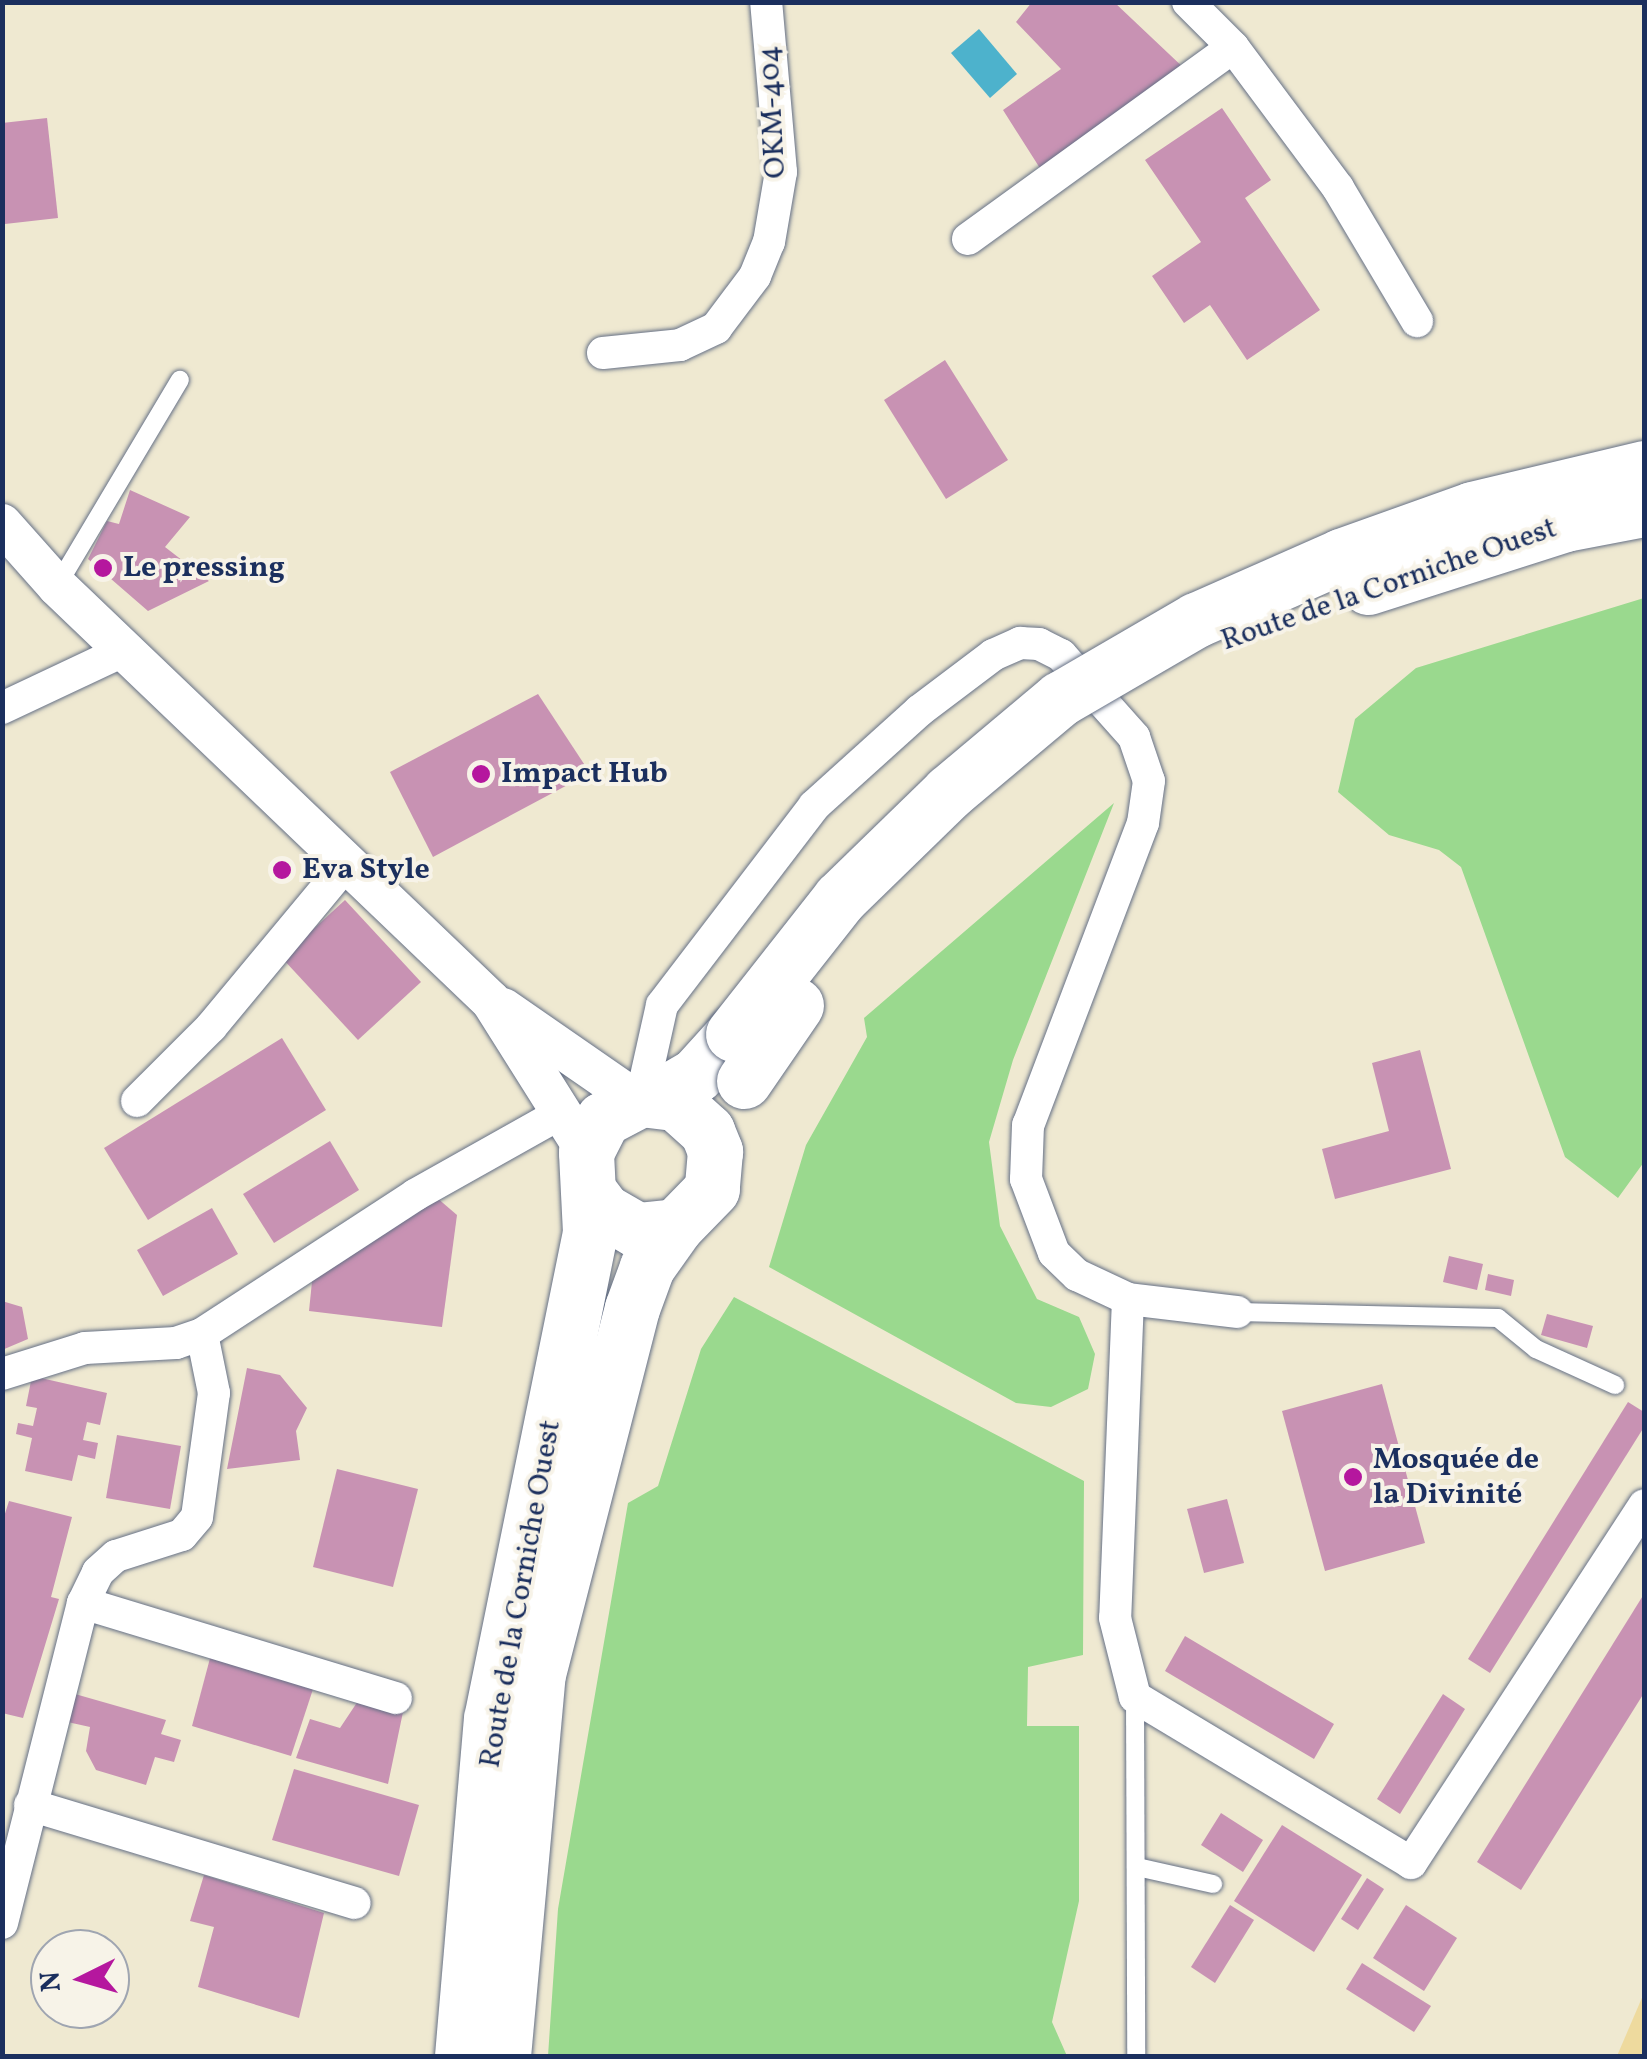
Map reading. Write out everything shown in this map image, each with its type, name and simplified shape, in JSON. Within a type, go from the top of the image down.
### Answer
[{"type":"highway","name":"Route de la Corniche Ouest","points":[[716,1172],[738,1057],[840,898],[948,792],[1060,699],[1196,620],[1342,556],[1472,509],[1644,468]]},
{"type":"highway","name":"Route de la Corniche Ouest","points":[[644,1099],[738,1057],[912,875],[1078,727],[1208,647],[1423,566],[1566,524],[1644,509]]},
{"type":"highway","points":[[644,1099],[694,1114],[711,1141],[716,1172],[704,1204],[676,1226],[637,1230],[603,1210],[580,1153],[603,1119],[644,1099]]},
{"type":"highway","name":"Route de la Corniche Ouest","points":[[462,2056],[492,1719],[584,1265],[580,1153]]},
{"type":"highway","name":"Route de la Corniche Ouest","points":[[503,2056],[538,1674],[632,1308],[647,1267],[676,1226]]},
{"type":"street","name":"OKM-404","points":[[603,352],[680,345],[716,328],[754,276],[769,242],[781,172],[766,2]]},
{"type":"street","points":[[1188,2],[1233,47],[1338,188],[1417,321]]},
{"type":"street","points":[[968,239],[1233,47]]},
{"type":"street","points":[[2,524],[57,586],[491,1000],[644,1099],[662,1005],[814,806],[919,711],[994,654],[1020,643],[1039,644],[1061,655],[1134,737],[1149,781],[1144,822],[1028,1125],[1026,1179],[1054,1253],[1077,1275],[1128,1298],[1237,1312]]},
{"type":"street","points":[[2,708],[125,650]]},
{"type":"street","points":[[137,1101],[211,1027],[348,862]]},
{"type":"street","points":[[2,1374],[85,1348],[176,1343],[202,1334],[415,1195],[580,1153],[491,1000]]},
{"type":"street","points":[[1128,1298],[1115,1618],[1135,1697],[1411,1863],[1644,1505]]},
{"type":"street","points":[[2,1922],[83,1604],[98,1572],[116,1556],[182,1535],[197,1517],[214,1393],[202,1334]]},
{"type":"street","points":[[83,1604],[396,1698]]},
{"type":"street","points":[[30,1805],[356,1903]]},
{"type":"lane","points":[[57,586],[180,380]]},
{"type":"lane","points":[[1237,1312],[1498,1318],[1536,1350],[1615,1385]]},
{"type":"lane","points":[[1135,1697],[1136,2056]]},
{"type":"lane","points":[[1136,1867],[1213,1884]]},
{"type":"green space","points":[[1644,598],[1644,1162],[1618,1198],[1565,1157],[1461,867],[1439,850],[1389,835],[1338,792],[1355,719],[1416,668]]},
{"type":"green space","points":[[1114,803],[1013,1060],[989,1142],[1000,1226],[1037,1299],[1079,1317],[1095,1354],[1088,1389],[1051,1407],[1016,1403],[769,1267],[806,1145],[867,1037],[864,1018]]},
{"type":"green space","points":[[734,1297],[1084,1481],[1083,1655],[1028,1667],[1027,1726],[1079,1726],[1079,1901],[1052,2022],[1067,2056],[548,2056],[558,1909],[628,1503],[658,1486],[701,1349]]},
{"type":"sand","points":[[1644,1993],[1644,2056],[1617,2056]]},
{"type":"water","points":[[979,29],[1017,74],[990,98],[951,53]]},
{"type":"building","points":[[1032,2],[1114,2],[1187,71],[1043,173],[1003,110],[1061,69],[1016,22]]},
{"type":"building","points":[[1222,108],[1271,180],[1245,198],[1320,310],[1247,360],[1210,305],[1184,323],[1152,276],[1201,242],[1145,160]]},
{"type":"building","points":[[47,118],[58,218],[5,224],[2,123]]},
{"type":"building","points":[[945,360],[1008,460],[946,499],[884,400]]},
{"type":"building","points":[[130,490],[190,517],[165,547],[209,581],[148,611],[88,559],[107,521],[119,524]]},
{"type":"building","points":[[538,694],[590,773],[433,857],[390,772]]},
{"type":"building","points":[[345,900],[421,982],[358,1040],[282,958]]},
{"type":"building","points":[[282,1038],[326,1110],[148,1220],[104,1148]]},
{"type":"building","points":[[1420,1050],[1451,1169],[1335,1199],[1322,1149],[1389,1131],[1372,1063]]},
{"type":"building","points":[[330,1141],[359,1190],[274,1243],[243,1194]]},
{"type":"building","points":[[436,1197],[457,1215],[442,1327],[309,1311],[313,1272]]},
{"type":"building","points":[[212,1208],[238,1254],[163,1296],[137,1250]]},
{"type":"building","points":[[1449,1256],[1483,1264],[1477,1290],[1443,1282]]},
{"type":"building","points":[[1488,1274],[1514,1280],[1511,1296],[1485,1290]]},
{"type":"building","points":[[2,1301],[22,1307],[28,1339],[2,1350]]},
{"type":"building","points":[[1547,1314],[1593,1326],[1587,1348],[1541,1335]]},
{"type":"building","points":[[247,1368],[280,1375],[307,1408],[296,1431],[300,1460],[227,1469]]},
{"type":"building","points":[[32,1376],[107,1393],[100,1425],[87,1422],[83,1440],[98,1443],[95,1459],[78,1455],[72,1481],[25,1471],[32,1438],[16,1434],[18,1423],[33,1426],[37,1408],[26,1406]]},
{"type":"building","name":"Mosquée de la Divinité","points":[[1382,1384],[1425,1543],[1325,1571],[1282,1411]]},
{"type":"building","points":[[1628,1402],[1644,1412],[1644,1427],[1490,1673],[1468,1659]]},
{"type":"building","points":[[117,1435],[181,1446],[170,1509],[106,1498]]},
{"type":"building","points":[[337,1469],[418,1489],[393,1587],[313,1567]]},
{"type":"building","points":[[1227,1499],[1244,1563],[1204,1573],[1187,1509]]},
{"type":"building","points":[[9,1501],[72,1517],[51,1597],[59,1599],[23,1718],[2,1713],[2,1523]]},
{"type":"building","points":[[1644,1594],[1644,1693],[1521,1890],[1477,1862]]},
{"type":"building","points":[[1185,1636],[1334,1724],[1314,1759],[1165,1671]]},
{"type":"building","points":[[213,1647],[317,1677],[291,1756],[192,1726]]},
{"type":"building","points":[[75,1694],[166,1720],[161,1734],[181,1740],[174,1762],[155,1757],[146,1785],[96,1770],[86,1751],[90,1727],[63,1721]]},
{"type":"building","points":[[1443,1694],[1465,1709],[1400,1814],[1377,1799]]},
{"type":"building","points":[[360,1698],[403,1712],[388,1784],[296,1758],[310,1719],[340,1728]]},
{"type":"building","points":[[294,1769],[419,1805],[399,1876],[272,1840]]},
{"type":"building","points":[[1221,1813],[1263,1840],[1243,1872],[1201,1845]]},
{"type":"building","points":[[1282,1825],[1362,1875],[1314,1952],[1234,1901]]},
{"type":"building","points":[[204,1875],[324,1913],[299,2018],[198,1987],[214,1927],[190,1921]]},
{"type":"building","points":[[1367,1878],[1384,1889],[1358,1930],[1341,1919]]},
{"type":"building","points":[[1230,1905],[1254,1920],[1215,1983],[1191,1967]]},
{"type":"building","points":[[1406,1905],[1457,1938],[1424,1991],[1373,1958]]},
{"type":"building","points":[[1362,1963],[1431,2006],[1414,2032],[1346,1989]]},
{"type":"place","name":"Le pressing","points":[[103,568]]},
{"type":"place","name":"Impact Hub","points":[[481,774]]},
{"type":"place","name":"Eva Style","points":[[282,870]]},
{"type":"place","name":"Mosquée de la Divinité","points":[[1353,1477]]}]
